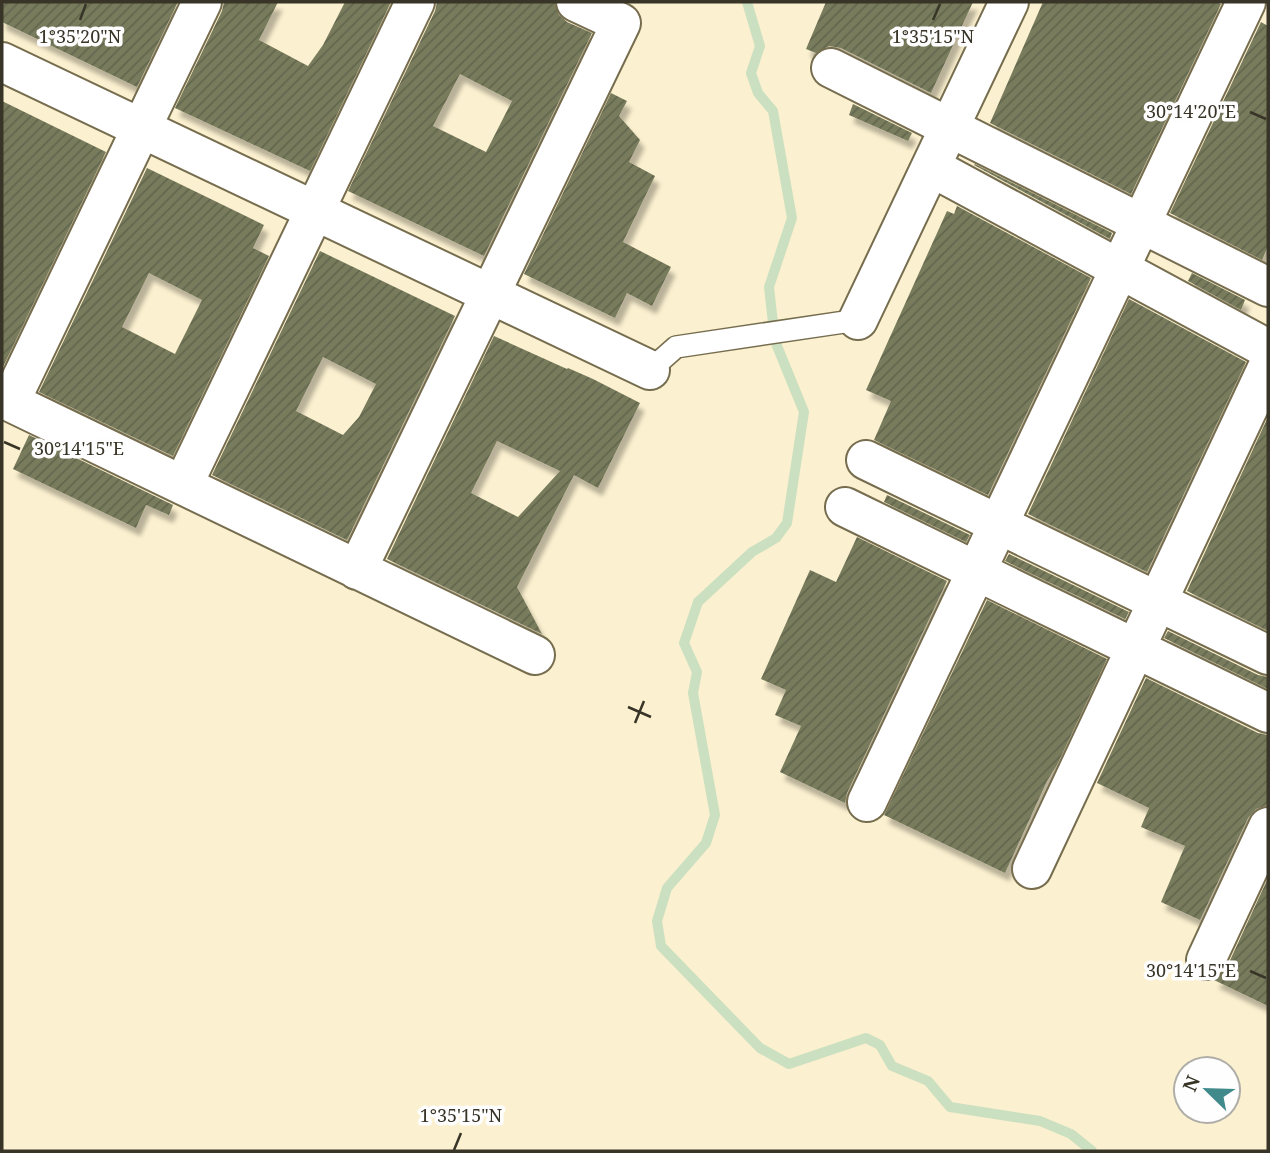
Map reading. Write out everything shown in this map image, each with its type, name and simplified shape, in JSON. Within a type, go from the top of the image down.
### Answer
[{"type":"street","points":[[202,2],[6,400],[535,655]]},
{"type":"street","points":[[183,485],[415,2]]},
{"type":"street","points":[[357,570],[621,23],[576,2]]},
{"type":"street","points":[[858,320],[1009,2]]},
{"type":"street","points":[[867,802],[1246,2]]},
{"type":"street","points":[[2,62],[650,370]]},
{"type":"street","points":[[831,68],[1268,287]]},
{"type":"street","points":[[931,167],[1268,349]]},
{"type":"street","points":[[1032,869],[1268,366]]},
{"type":"street","points":[[866,460],[1268,655]]},
{"type":"street","points":[[845,507],[1268,713]]},
{"type":"street","points":[[1206,960],[1268,827]]},
{"type":"lane","points":[[650,370],[676,347],[858,320]]},
{"type":"building","points":[[2,2],[178,2],[137,87],[2,22]]},
{"type":"building","points":[[224,2],[278,2],[259,40],[308,66],[323,45],[345,2],[391,2],[310,171],[175,108]]},
{"type":"building","points":[[437,2],[555,2],[559,15],[567,22],[592,33],[484,256],[348,191]],"holes":[[[460,74],[512,101],[486,152],[433,126]]]},
{"type":"building","points":[[826,2],[973,2],[931,93],[841,48],[829,46],[816,53],[806,49]]},
{"type":"building","points":[[1043,2],[1221,4],[1131,194],[990,123]]},
{"type":"building","points":[[1261,22],[1268,26],[1268,246],[1262,260],[1170,213]]},
{"type":"building","points":[[611,93],[627,101],[619,116],[640,140],[629,162],[655,176],[623,242],[671,267],[652,306],[627,293],[615,318],[524,274]]},
{"type":"building","points":[[2,101],[106,152],[2,369]]},
{"type":"building","points":[[853,104],[912,133],[908,141],[849,115]]},
{"type":"building","points":[[974,165],[1112,233],[1110,239]]},
{"type":"building","points":[[147,168],[264,225],[253,248],[269,256],[173,456],[39,392]],"holes":[[[149,273],[202,300],[175,354],[122,327]]]},
{"type":"building","points":[[957,206],[1091,278],[988,495],[874,440],[891,401],[866,390],[947,211],[954,214]]},
{"type":"building","points":[[320,251],[455,316],[347,540],[212,475]],"holes":[[[323,357],[376,384],[359,417],[343,435],[296,411]]]},
{"type":"building","points":[[1192,273],[1245,300],[1241,310],[1188,281]]},
{"type":"building","points":[[1129,299],[1246,362],[1147,572],[1028,514]]},
{"type":"building","points":[[494,336],[593,379],[640,403],[598,488],[574,475],[517,587],[542,634],[387,559]],"holes":[[[497,441],[560,471],[518,517],[471,493]]]},
{"type":"building","points":[[1268,417],[1268,631],[1187,591]]},
{"type":"building","points":[[29,435],[173,505],[169,515],[146,505],[136,528],[13,469]]},
{"type":"building","points":[[887,495],[970,535],[966,542],[884,502]]},
{"type":"building","points":[[857,537],[947,581],[847,793],[845,803],[780,772],[801,726],[775,715],[786,690],[761,679],[810,570],[836,582]]},
{"type":"building","points":[[1009,554],[1129,612],[1125,619],[1005,561]]},
{"type":"building","points":[[987,600],[1107,659],[1005,873],[884,815]]},
{"type":"building","points":[[1168,631],[1258,675],[1268,677],[1268,689],[1164,638]]},
{"type":"building","points":[[1146,678],[1258,733],[1268,735],[1268,805],[1256,809],[1248,818],[1200,920],[1161,902],[1185,846],[1141,827],[1149,808],[1097,783]]},
{"type":"building","points":[[1268,878],[1268,1006],[1214,980],[1226,969]]},
{"type":"waterway","points":[[747,2],[760,46],[751,73],[758,93],[773,111],[792,218],[769,287],[775,341],[804,412],[787,523],[776,538],[752,552],[698,602],[684,643],[697,672],[693,693],[715,815],[706,843],[667,888],[657,921],[661,946],[760,1048],[789,1064],[866,1038],[880,1045],[892,1066],[928,1081],[950,1107],[1040,1121],[1071,1134],[1092,1151]]}]
